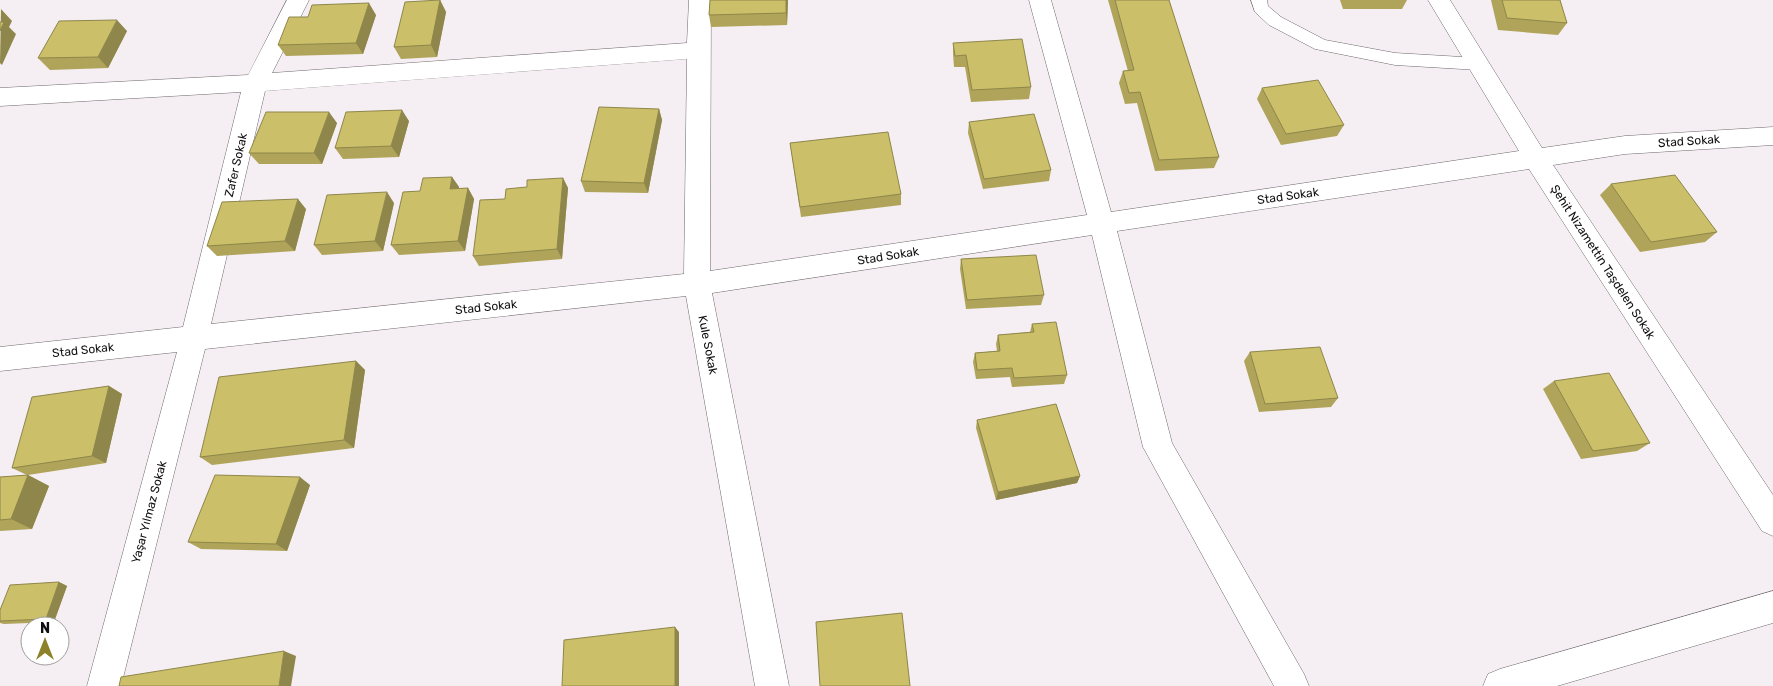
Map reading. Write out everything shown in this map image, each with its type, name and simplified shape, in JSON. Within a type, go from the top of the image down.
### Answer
[{"type":"street","name":"Zafer Sokak","points":[[194,338],[255,83],[298,0]]},
{"type":"street","name":"Kule Sokak","points":[[700,0],[697,284],[772,686]]},
{"type":"street","points":[[1040,0],[1102,224],[1158,446],[1292,686]]},
{"type":"street","name":"Şehit Nizamettin Taşdelen Sokak","points":[[1439,0],[1536,159],[1773,521]]},
{"type":"street","points":[[0,96],[255,83],[698,50]]},
{"type":"street","name":"Stad Sokak","points":[[0,359],[697,284],[1625,146],[1773,136]]},
{"type":"street","name":"Yaşar Yılmaz Sokak","points":[[104,686],[194,338]]},
{"type":"street","points":[[1500,686],[1773,607]]},
{"type":"lane","points":[[1259,0],[1262,8],[1275,21],[1321,45],[1395,59],[1479,64]]},
{"type":"building","points":[[440,0],[431,45],[394,47],[405,2]]},
{"type":"building","points":[[710,0],[786,0],[786,13],[709,15]]},
{"type":"building","points":[[1115,0],[1169,0],[1219,157],[1159,160],[1140,92],[1129,93],[1123,71],[1134,70]]},
{"type":"building","points":[[1502,0],[1560,0],[1567,23],[1507,18]]},
{"type":"building","points":[[369,3],[356,43],[278,45],[289,17],[308,17],[312,5]]},
{"type":"building","points":[[117,20],[98,57],[38,58],[59,21]]},
{"type":"building","points":[[0,22],[4,22],[0,31]]},
{"type":"building","points":[[1022,39],[1031,87],[972,90],[966,55],[955,56],[953,43]]},
{"type":"building","points":[[1318,80],[1344,125],[1286,134],[1262,88]]},
{"type":"building","points":[[599,107],[659,109],[644,183],[581,181]]},
{"type":"building","points":[[402,110],[391,146],[335,148],[346,112]]},
{"type":"building","points":[[266,112],[329,112],[314,153],[249,153]]},
{"type":"building","points":[[1034,114],[1051,170],[984,179],[969,122]]},
{"type":"building","points":[[888,132],[901,194],[800,207],[790,143]]},
{"type":"building","points":[[1675,175],[1717,232],[1651,242],[1611,184]]},
{"type":"building","points":[[452,177],[450,189],[468,188],[458,241],[391,245],[403,192],[420,191],[423,178]]},
{"type":"building","points":[[563,178],[557,249],[473,256],[480,200],[505,199],[506,189],[527,187],[527,180]]},
{"type":"building","points":[[387,192],[375,241],[314,245],[327,195]]},
{"type":"building","points":[[298,199],[285,241],[207,246],[222,202]]},
{"type":"building","points":[[1036,255],[1044,295],[967,300],[961,259]]},
{"type":"building","points":[[1056,322],[1067,375],[1014,378],[1012,368],[977,370],[975,353],[1000,351],[998,335],[1034,332],[1032,324]]},
{"type":"building","points":[[1320,347],[1338,398],[1265,404],[1250,352]]},
{"type":"building","points":[[356,361],[344,440],[200,457],[219,377]]},
{"type":"building","points":[[1609,373],[1650,443],[1593,451],[1554,381]]},
{"type":"building","points":[[109,386],[92,456],[12,468],[32,397]]},
{"type":"building","points":[[1056,404],[1080,476],[998,492],[977,420]]},
{"type":"building","points":[[28,475],[11,519],[0,520],[0,477]]},
{"type":"building","points":[[215,475],[300,477],[276,544],[188,542]]},
{"type":"building","points":[[59,582],[47,616],[20,616],[20,620],[0,621],[0,610],[10,585]]},
{"type":"building","points":[[902,613],[910,686],[820,686],[816,622]]},
{"type":"building","points":[[675,627],[675,686],[562,686],[564,640]]},
{"type":"building","points":[[284,651],[279,686],[119,686],[121,677]]}]
